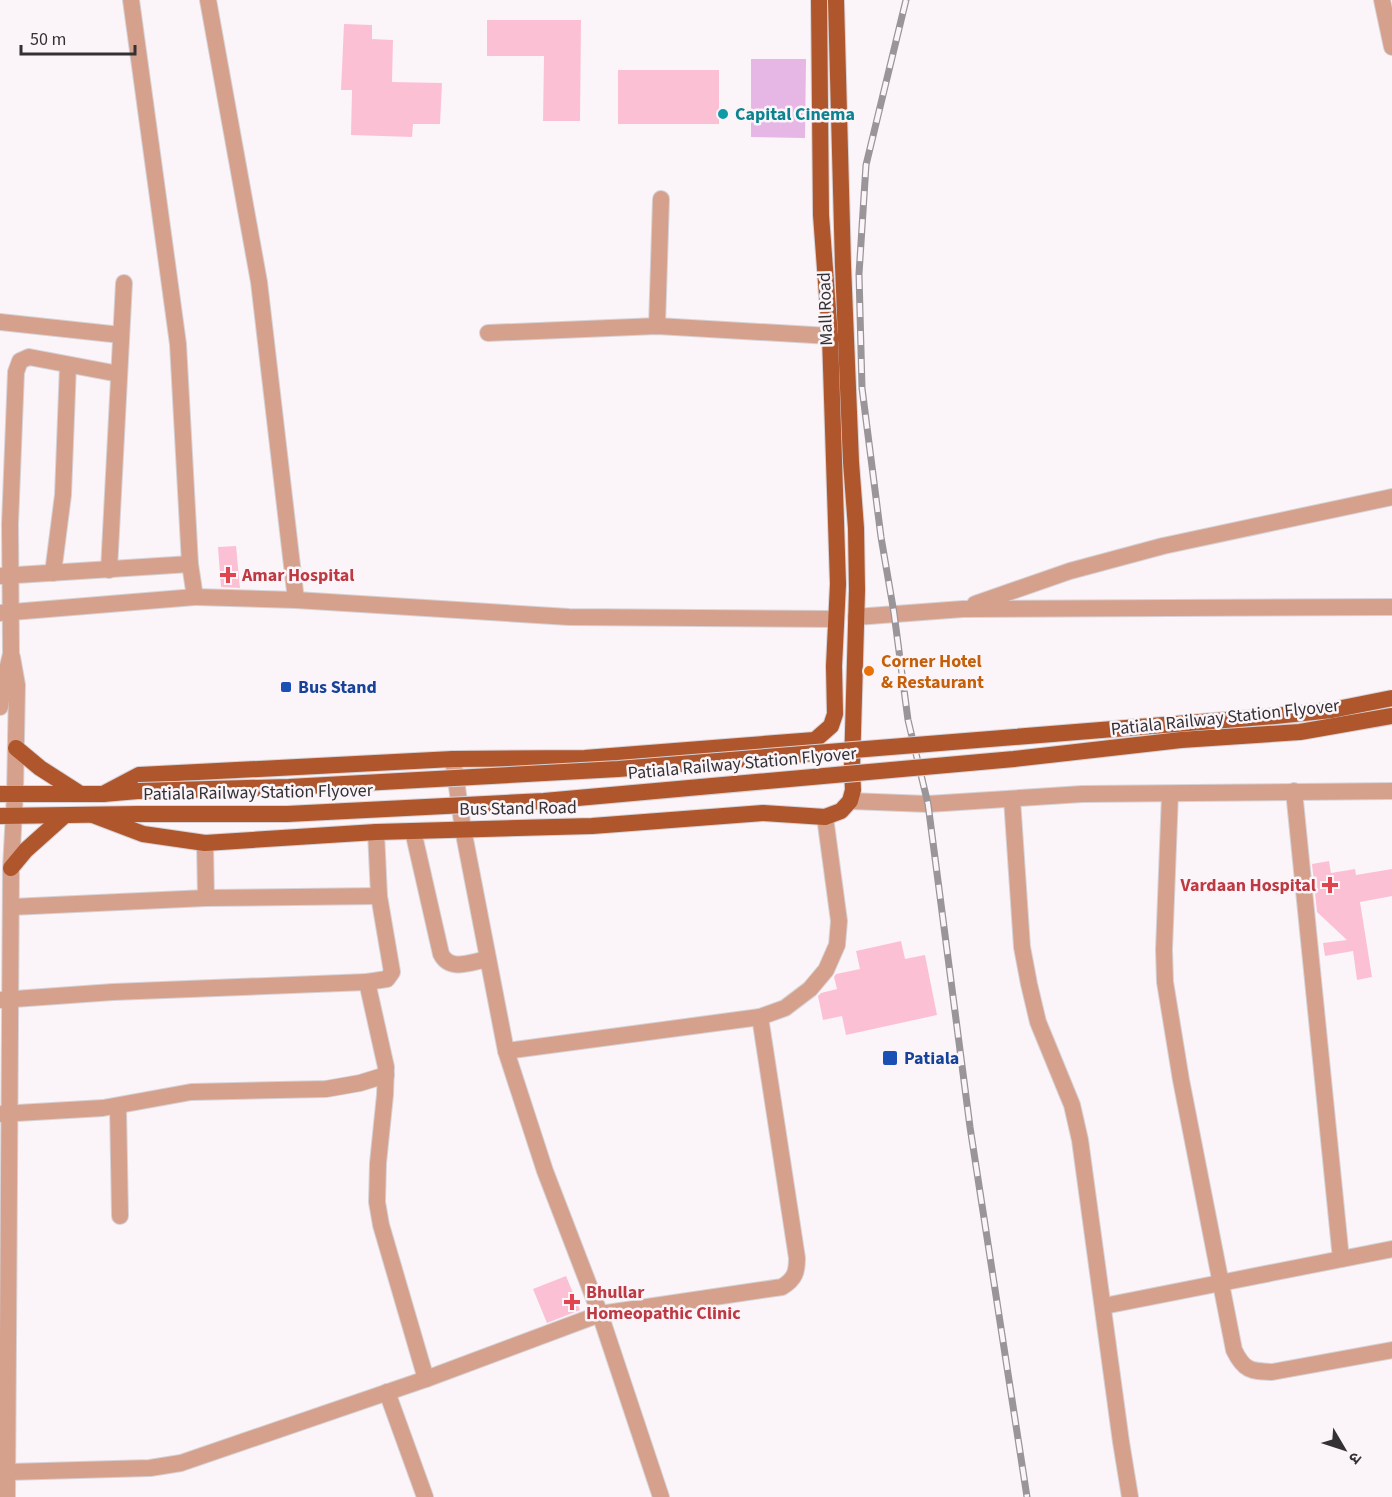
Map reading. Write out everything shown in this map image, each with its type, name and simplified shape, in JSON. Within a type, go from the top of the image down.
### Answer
[{"type":"main road","name":"Mall Road","points":[[819,0],[821,215],[830,336],[838,584],[836,619]]},
{"type":"main road","name":"Mall Road","points":[[836,0],[844,300],[856,528],[856,617]]},
{"type":"main road","points":[[825,817],[841,811],[850,801],[853,790],[856,617]]},
{"type":"main road","points":[[8,794],[103,794],[139,775],[453,759],[585,758],[815,740],[831,726],[836,714],[834,666],[836,619]]},
{"type":"main road","name":"Patiala Railway Station Flyover","points":[[103,794],[289,787],[618,769],[1275,716],[1332,710],[1392,698]]},
{"type":"main road","name":"Patiala Railway Station Flyover","points":[[93,815],[287,814],[544,801],[1014,759],[1180,740],[1300,732],[1392,716]]},
{"type":"main road","points":[[16,748],[40,768],[79,793]]},
{"type":"main road","name":"Bus Stand Road","points":[[7,816],[93,815],[143,834],[205,843],[376,832],[592,826],[763,813],[825,817]]},
{"type":"main road","points":[[11,868],[26,850],[64,816]]},
{"type":"street","points":[[131,0],[178,344],[190,564],[195,597]]},
{"type":"street","points":[[208,0],[259,282],[296,600]]},
{"type":"street","points":[[1382,0],[1392,47]]},
{"type":"street","points":[[657,327],[661,199]]},
{"type":"street","points":[[109,570],[124,283]]},
{"type":"street","points":[[0,322],[121,335]]},
{"type":"street","points":[[488,333],[657,327],[830,336]]},
{"type":"street","points":[[7,1497],[4,1341],[5,1000],[11,868],[7,816],[8,794],[16,748],[17,685],[5,613],[5,576],[10,524],[16,372],[20,361],[29,357],[119,374]]},
{"type":"street","points":[[53,573],[63,495],[68,365]]},
{"type":"street","points":[[963,609],[1070,571],[1163,546],[1392,497]]},
{"type":"street","points":[[5,576],[190,564]]},
{"type":"street","points":[[5,613],[195,597],[296,600],[569,617],[836,619]]},
{"type":"street","points":[[856,617],[963,609],[1392,607]]},
{"type":"street","points":[[0,707],[11,654]]},
{"type":"street","points":[[453,759],[506,1051],[545,1171],[600,1314],[661,1497]]},
{"type":"street","points":[[1294,791],[1341,1259]]},
{"type":"street","points":[[850,801],[928,804],[1082,794],[1392,791]]},
{"type":"street","points":[[1170,794],[1164,950],[1166,982],[1181,1080],[1234,1350],[1238,1360],[1246,1368],[1272,1372],[1392,1350]]},
{"type":"street","points":[[1012,799],[1022,947],[1038,1022],[1072,1105],[1080,1140],[1104,1306],[1120,1442],[1130,1497]]},
{"type":"street","points":[[506,1051],[760,1017],[785,1008],[810,989],[826,970],[837,945],[839,921],[825,817]]},
{"type":"street","points":[[413,831],[441,954],[445,961],[449,964],[458,964],[488,959]]},
{"type":"street","points":[[5,1000],[113,992],[367,982],[387,979],[392,975],[379,896],[376,832]]},
{"type":"street","points":[[205,843],[206,898]]},
{"type":"street","points":[[11,907],[206,898],[379,896]]},
{"type":"street","points":[[367,982],[385,1056],[386,1075],[377,1202],[381,1225],[426,1379]]},
{"type":"street","points":[[8,1472],[165,1467],[426,1379],[600,1314],[782,1287],[792,1281],[797,1271],[797,1257],[760,1017]]},
{"type":"street","points":[[5,1114],[118,1106],[191,1092],[326,1089],[360,1083],[386,1075]]},
{"type":"street","points":[[118,1106],[120,1216]]},
{"type":"street","points":[[1104,1306],[1392,1249]]},
{"type":"street","points":[[387,1392],[425,1497]]},
{"type":"shaded area","points":[[751,59],[806,59],[805,138],[751,137]]},
{"type":"building","points":[[487,20],[581,20],[580,121],[543,121],[544,56],[487,56]]},
{"type":"building","points":[[344,24],[372,25],[372,39],[393,40],[392,82],[442,83],[440,124],[413,124],[412,137],[351,135],[352,90],[341,90]]},
{"type":"building","points":[[618,70],[719,70],[719,124],[618,124]]},
{"type":"building","points":[[236,546],[240,588],[221,587],[218,547]]},
{"type":"building","points":[[1329,861],[1331,873],[1355,869],[1356,875],[1392,869],[1392,896],[1360,902],[1372,977],[1357,980],[1353,951],[1325,956],[1323,943],[1347,940],[1317,912],[1312,864]]},
{"type":"building","points":[[901,941],[905,959],[925,955],[937,1015],[846,1035],[842,1016],[823,1020],[818,996],[837,989],[834,977],[836,974],[860,969],[856,951]]},
{"type":"building","points":[[566,1276],[580,1310],[547,1323],[533,1289]]},
{"type":"railway","points":[[906,0],[866,165],[859,274],[862,388],[908,720],[928,804],[970,1127],[1027,1497]]},
{"type":"place","name":"Capital Cinema","points":[[723,114]]},
{"type":"place","name":"Amar Hospital","points":[[228,575]]},
{"type":"place","name":"Corner Hotel & Restaurant","points":[[869,671]]},
{"type":"place","name":"Bus Stand","points":[[286,687]]},
{"type":"place","name":"Vardaan Hospital","points":[[1330,885]]},
{"type":"place","name":"Patiala","points":[[890,1058]]},
{"type":"place","name":"Bhullar Homeopathic Clinic","points":[[572,1302]]}]
